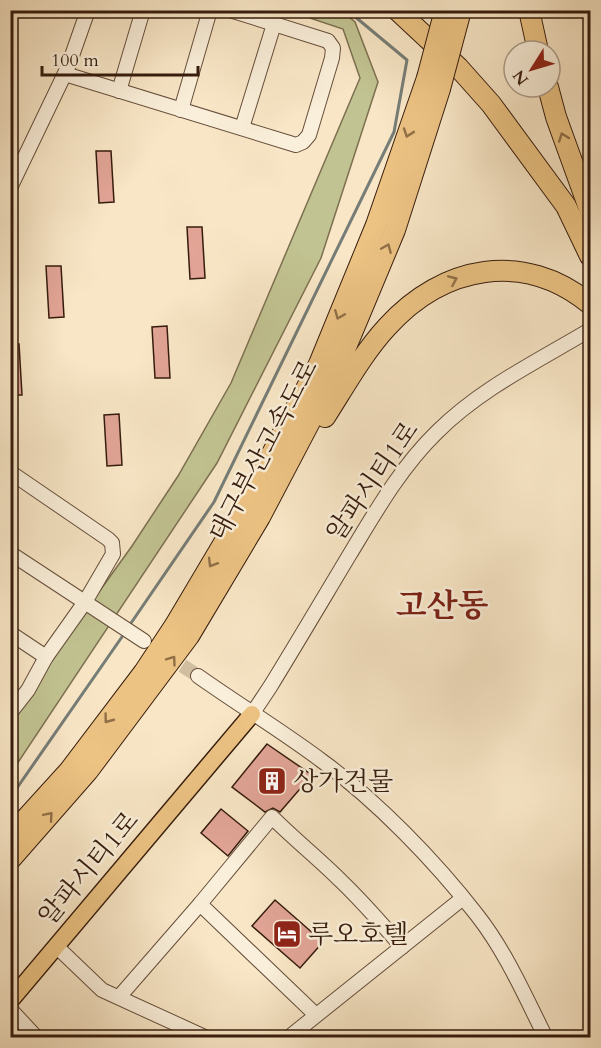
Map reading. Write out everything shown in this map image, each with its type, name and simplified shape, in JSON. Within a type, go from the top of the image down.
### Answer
[{"type":"highway","points":[[397,10],[458,67],[491,104],[566,206],[591,256]]},
{"type":"highway","points":[[411,10],[476,70],[542,150],[574,200],[591,236]]},
{"type":"highway","points":[[529,10],[535,39]]},
{"type":"highway","name":"대구부산고속도로","points":[[10,860],[88,771],[183,646],[260,517],[334,376],[395,230],[455,12]]},
{"type":"highway","name":"대구부산고속도로","points":[[10,836],[69,771],[144,672],[235,524],[319,364],[434,83]]},
{"type":"highway","points":[[551,99],[591,211]]},
{"type":"highway","points":[[260,517],[381,334],[400,315],[431,291],[454,278],[502,270],[548,279],[566,286],[591,304]]},
{"type":"main road","name":"알파시티1로","points":[[11,1001],[252,714]]},
{"type":"street","points":[[10,188],[64,74],[88,10]]},
{"type":"street","points":[[119,91],[143,10]]},
{"type":"street","points":[[181,110],[210,10]]},
{"type":"street","points":[[64,74],[297,145],[303,142],[309,135],[333,48],[328,41],[230,10]]},
{"type":"street","points":[[243,128],[274,24]]},
{"type":"street","name":"알파시티1로","points":[[252,714],[381,502],[413,457],[437,431],[475,400],[588,331]]},
{"type":"street","points":[[10,472],[112,543],[113,554],[85,602],[46,657],[28,690],[10,713]]},
{"type":"street","points":[[10,553],[144,641]]},
{"type":"street","points":[[10,633],[46,657]]},
{"type":"street","points":[[198,676],[323,761],[389,818],[434,864],[477,915],[502,952],[546,1038]]},
{"type":"street","points":[[119,997],[272,817],[346,886],[402,947]]},
{"type":"street","points":[[288,1038],[463,898]]},
{"type":"street","points":[[200,904],[316,1015]]},
{"type":"street","points":[[56,946],[102,990],[207,1038]]},
{"type":"street","points":[[10,1009],[38,1038]]},
{"type":"green space","points":[[289,11],[342,11],[355,22],[378,82],[321,258],[217,463],[11,773],[11,714],[132,546],[178,476],[231,383],[360,78],[343,29]]},
{"type":"building","points":[[96,151],[111,151],[114,202],[99,203]]},
{"type":"building","points":[[187,227],[202,227],[205,278],[190,279]]},
{"type":"building","points":[[46,266],[61,266],[64,317],[49,318]]},
{"type":"building","points":[[167,326],[170,378],[155,378],[152,327]]},
{"type":"building","points":[[10,344],[19,344],[22,395],[10,395]]},
{"type":"building","points":[[119,414],[122,465],[107,466],[104,415]]},
{"type":"building","name":"상가건물","points":[[267,744],[312,775],[280,812],[273,808],[265,812],[232,787]]},
{"type":"building","points":[[221,809],[248,831],[228,856],[201,833]]},
{"type":"building","name":"루오호텔","points":[[275,900],[323,942],[300,968],[252,926]]},
{"type":"waterway","points":[[129,626],[214,502],[394,132],[407,60],[347,10]]},
{"type":"waterway","points":[[10,798],[124,634]]},
{"type":"waterway","points":[[10,1035],[14,1038]]},
{"type":"tunnel","points":[[165,654],[198,676]]},
{"type":"place","name":"상가건물","points":[[272,781]]},
{"type":"place","name":"루오호텔","points":[[287,934]]},
{"type":"district","name":"고산동","points":[[442,605]]}]
